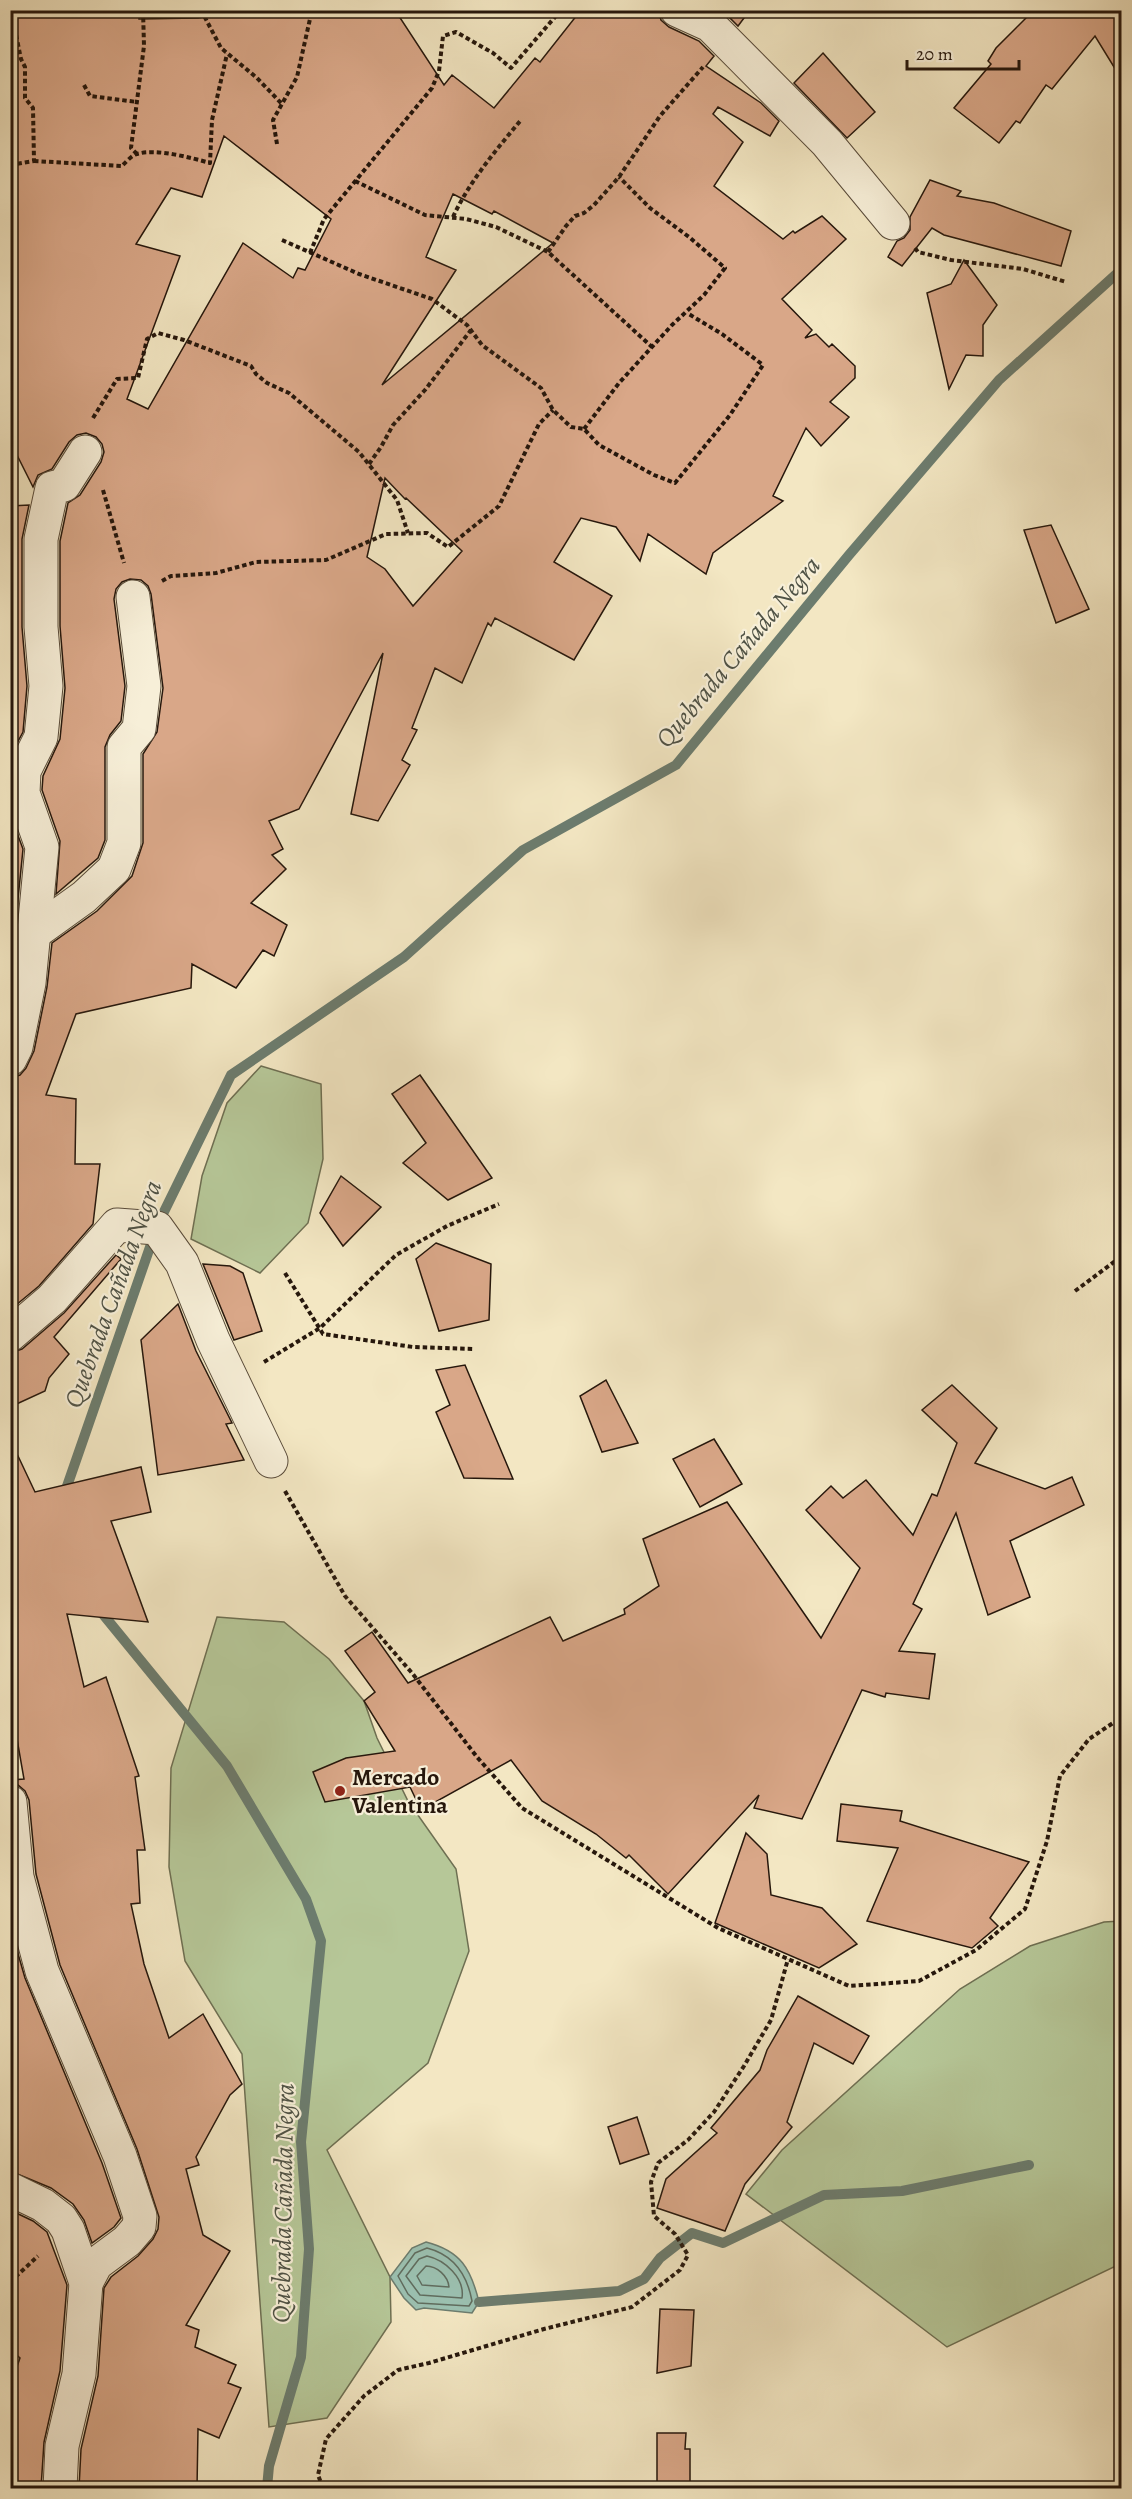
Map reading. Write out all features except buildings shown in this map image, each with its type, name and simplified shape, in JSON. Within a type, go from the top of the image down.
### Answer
[{"type":"street","points":[[677,10],[710,25],[827,143],[893,223]]},
{"type":"street","points":[[10,1059],[16,1047],[29,983],[42,847],[23,793],[24,771],[40,737],[46,686],[41,627],[41,539],[52,488],[64,485],[85,452]]},
{"type":"street","points":[[34,933],[84,897],[114,869],[124,843],[124,747],[139,729],[144,686],[133,597]]},
{"type":"street","points":[[10,1335],[52,1299],[117,1225],[157,1228],[182,1263],[232,1380],[271,1461]]},
{"type":"street","points":[[10,1802],[17,1877],[42,1971],[120,2156],[140,2216],[139,2227],[127,2241],[96,2264],[86,2283]]},
{"type":"street","points":[[10,2189],[43,2205],[61,2219],[68,2230],[86,2283],[79,2374],[62,2446],[60,2488]]},
{"type":"path","points":[[11,10],[25,67],[25,98],[33,108],[34,161]]},
{"type":"path","points":[[137,154],[131,148],[144,46],[143,10]]},
{"type":"path","points":[[201,10],[221,48],[282,104]]},
{"type":"path","points":[[277,144],[273,120],[297,77],[312,10]]},
{"type":"path","points":[[310,253],[324,219],[432,88],[439,71],[443,36],[456,32],[493,53],[511,68],[561,10]]},
{"type":"path","points":[[548,252],[575,216],[584,213],[594,205],[619,177],[660,116],[708,60],[719,34]]},
{"type":"path","points":[[10,165],[34,161],[122,166],[137,154],[183,156],[210,163],[212,120],[227,54]]},
{"type":"path","points":[[84,86],[90,96],[137,102]]},
{"type":"path","points":[[453,217],[460,201],[481,171],[521,120]]},
{"type":"path","points":[[584,429],[619,383],[672,325],[687,313],[724,268],[689,237],[650,208],[619,177]]},
{"type":"path","points":[[355,181],[425,215],[453,217],[496,227],[548,252],[651,347]]},
{"type":"path","points":[[893,223],[918,252],[951,260],[1023,270],[1066,282]]},
{"type":"path","points":[[282,240],[359,274],[432,299],[471,330],[482,345],[541,388],[553,410],[571,427],[584,429],[599,445],[654,475],[675,483],[698,458],[730,415],[763,364],[722,334],[687,313]]},
{"type":"path","points":[[369,464],[393,425],[425,390],[471,330]]},
{"type":"path","points":[[147,339],[158,333],[184,339],[251,366],[256,374],[267,383],[289,393],[330,426],[369,464],[397,500],[408,533]]},
{"type":"path","points":[[133,597],[171,576],[216,573],[256,562],[326,560],[386,534],[427,533],[448,547],[499,506],[539,424],[553,410]]},
{"type":"path","points":[[232,1380],[320,1328],[396,1255],[447,1226],[499,1204]]},
{"type":"path","points":[[1075,1291],[1122,1256]]},
{"type":"path","points":[[285,1273],[323,1334],[413,1347],[475,1348]]},
{"type":"path","points":[[271,1461],[287,1495],[345,1596],[412,1673],[477,1757],[522,1808],[718,1928],[849,1986],[919,1981],[976,1950],[1024,1909],[1047,1841],[1060,1776],[1089,1739],[1122,1717]]},
{"type":"path","points":[[323,2488],[318,2475],[326,2439],[364,2396],[398,2370],[439,2361],[544,2329],[632,2307],[680,2270],[688,2255],[675,2234],[654,2216],[651,2182],[658,2163],[688,2140],[714,2112],[744,2066],[771,2020],[788,1959]]},
{"type":"shaded area","points":[[261,1066],[321,1084],[323,1159],[308,1223],[260,1273],[191,1239],[202,1176],[227,1103]]},
{"type":"shaded area","points":[[217,1617],[284,1622],[329,1659],[364,1701],[377,1738],[408,1801],[456,1869],[469,1951],[428,2063],[327,2150],[390,2277],[391,2322],[327,2418],[269,2427],[242,2054],[185,1961],[169,1867],[171,1768]]},
{"type":"shaded area","points":[[1121,1921],[1122,2258],[1118,2265],[947,2347],[746,2194],[782,2150],[960,1989],[1030,1946],[1104,1922]]},
{"type":"water","points":[[426,2242],[448,2251],[463,2263],[472,2280],[479,2302],[472,2313],[424,2308],[416,2310],[404,2298],[390,2277],[412,2248]]},
{"type":"waterway","name":"Quebrada Cañada Negra","points":[[66,1497],[65,1492],[158,1224],[231,1075],[404,957],[523,850],[676,765],[849,555],[999,380],[1122,269]]},
{"type":"waterway","name":"Quebrada Cañada Negra","points":[[97,1607],[227,1766],[306,1899],[321,1941],[301,2142],[309,2249],[301,2357],[269,2466],[267,2488]]},
{"type":"waterway","points":[[479,2302],[619,2291],[644,2279],[660,2258],[692,2233],[723,2243],[824,2195],[902,2191],[1029,2165]]},
{"type":"place","name":"Mercado Valentina","points":[[340,1791]]}]
